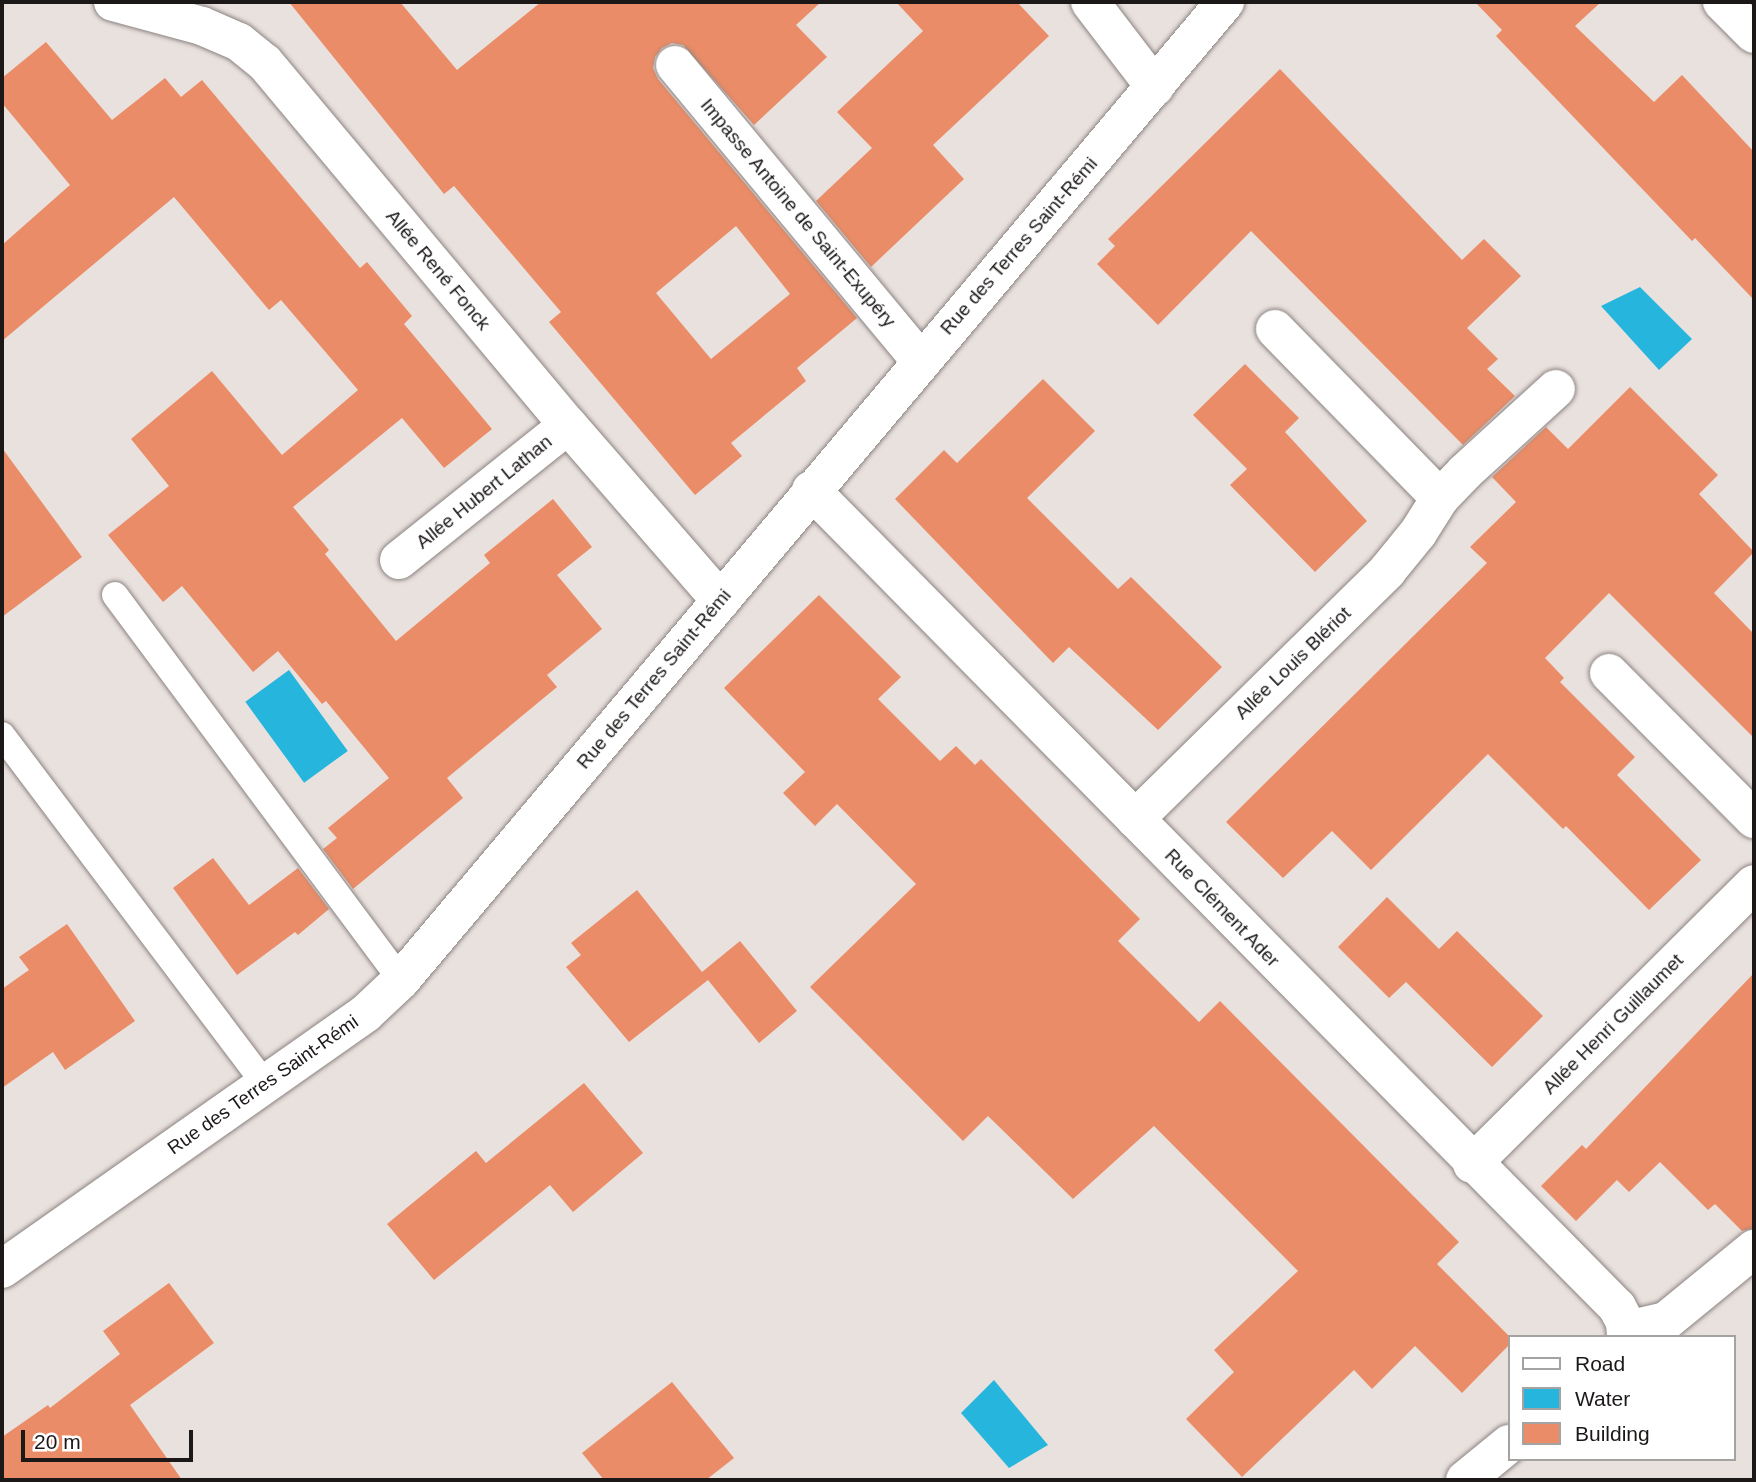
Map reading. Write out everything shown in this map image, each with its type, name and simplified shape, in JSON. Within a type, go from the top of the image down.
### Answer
[{"type":"street","name":"Allée René Fonck","points":[[113,2],[208,14],[265,63],[568,425],[721,601]]},
{"type":"street","points":[[1090,2],[1155,88]]},
{"type":"street","name":"Rue des Terres Saint-Rémi","points":[[2,1269],[366,1013],[401,980],[721,601],[811,490],[1155,88],[1225,2]]},
{"type":"street","points":[[1722,2],[1754,34]]},
{"type":"street","name":"Impasse Antoine de Saint-Exupéry","points":[[675,65],[921,361]]},
{"type":"street","points":[[1275,329],[1440,498]]},
{"type":"street","name":"Allée Louis Blériot","points":[[1135,819],[1387,571],[1418,533],[1440,498],[1556,389]]},
{"type":"street","name":"Allée Hubert Lathan","points":[[399,560],[568,425]]},
{"type":"street","name":"Rue Clément Ader","points":[[811,490],[1472,1164],[1617,1307],[1626,1334]]},
{"type":"street","points":[[1609,673],[1754,819]]},
{"type":"street","name":"Allée Henri Guillaumet","points":[[1472,1164],[1754,884]]},
{"type":"street","points":[[1626,1334],[1666,1321],[1754,1249]]},
{"type":"street","points":[[1465,1480],[1508,1445]]},
{"type":"lane","points":[[115,595],[401,980]]},
{"type":"lane","points":[[2,735],[265,1084]]},
{"type":"water","points":[[1640,287],[1692,339],[1659,370],[1601,306]]},
{"type":"water","points":[[289,670],[348,751],[304,783],[245,702]]},
{"type":"water","points":[[994,1380],[1048,1445],[1009,1468],[961,1413]]},
{"type":"building","points":[[289,2],[400,2],[457,70],[541,2],[821,2],[796,25],[827,57],[754,125],[683,45],[672,43],[662,48],[655,57],[653,68],[658,79],[857,318],[797,368],[806,381],[731,443],[742,456],[695,495],[549,322],[561,312],[454,186],[444,194]],"holes":[[[736,226],[790,294],[711,359],[656,293]]]},
{"type":"building","points":[[896,2],[1017,2],[1049,36],[933,145],[964,179],[871,267],[816,201],[872,148],[837,112],[923,31]]},
{"type":"building","points":[[1475,2],[1601,2],[1575,26],[1654,102],[1682,75],[1728,124],[1754,152],[1754,300],[1695,238],[1692,241],[1496,36],[1502,30]]},
{"type":"building","points":[[46,42],[112,120],[165,78],[181,97],[202,80],[360,268],[367,262],[412,316],[404,324],[492,429],[444,468],[402,418],[293,507],[329,550],[325,554],[396,641],[490,563],[484,555],[553,499],[592,547],[557,575],[602,629],[547,675],[557,687],[447,778],[463,798],[353,889],[323,849],[337,838],[328,828],[389,778],[326,701],[322,704],[278,651],[253,672],[182,586],[163,602],[108,535],[169,486],[131,439],[212,371],[282,455],[358,390],[281,300],[269,310],[174,197],[2,341],[2,245],[70,185],[2,103],[2,78]]},
{"type":"building","points":[[1280,69],[1462,260],[1484,239],[1521,276],[1467,328],[1498,359],[1487,369],[1515,396],[1463,445],[1251,231],[1158,325],[1097,264],[1115,246],[1108,239]]},
{"type":"building","points":[[1245,364],[1299,418],[1285,432],[1367,521],[1315,572],[1230,485],[1247,469],[1193,415]]},
{"type":"building","points":[[1043,379],[1095,431],[1027,498],[1118,589],[1131,577],[1222,667],[1158,730],[1069,647],[1053,663],[895,499],[944,450],[957,463]]},
{"type":"building","points":[[1630,387],[1718,475],[1699,494],[1754,552],[1714,593],[1754,634],[1754,738],[1609,593],[1545,658],[1564,678],[1560,682],[1635,757],[1617,775],[1701,860],[1649,910],[1566,826],[1563,829],[1488,754],[1371,870],[1332,831],[1283,878],[1226,822],[1487,563],[1470,547],[1516,502],[1492,477],[1546,427],[1568,449]]},
{"type":"building","points":[[2,448],[82,557],[2,617]]},
{"type":"building","points":[[819,595],[901,677],[878,699],[940,761],[956,746],[975,765],[981,759],[1140,919],[1118,941],[1199,1022],[1220,1001],[1459,1242],[1437,1264],[1508,1335],[1508,1346],[1462,1393],[1415,1346],[1372,1389],[1354,1370],[1242,1477],[1186,1419],[1234,1372],[1214,1350],[1298,1271],[1154,1126],[1073,1199],[988,1116],[963,1141],[810,987],[916,884],[837,804],[815,826],[783,793],[805,772],[724,688]]},
{"type":"building","points":[[213,858],[249,905],[298,868],[329,909],[298,935],[295,932],[237,975],[173,888]]},
{"type":"building","points":[[637,890],[702,972],[740,941],[797,1011],[759,1043],[708,980],[629,1042],[566,967],[581,955],[571,943]]},
{"type":"building","points":[[1387,897],[1439,949],[1457,931],[1543,1016],[1492,1067],[1406,982],[1389,998],[1338,947]]},
{"type":"building","points":[[67,924],[135,1021],[65,1070],[53,1052],[2,1088],[2,989],[29,970],[19,957]]},
{"type":"building","points":[[1754,973],[1754,1228],[1742,1231],[1715,1204],[1708,1210],[1660,1162],[1629,1192],[1617,1180],[1576,1221],[1541,1186],[1582,1145],[1586,1149]]},
{"type":"building","points":[[584,1083],[643,1153],[573,1212],[550,1185],[434,1280],[387,1224],[476,1151],[486,1163]]},
{"type":"building","points":[[169,1283],[214,1343],[130,1405],[182,1480],[2,1480],[2,1437],[48,1405],[50,1408],[120,1354],[103,1331]]},
{"type":"building","points":[[672,1382],[734,1458],[706,1480],[604,1480],[582,1453]]}]
